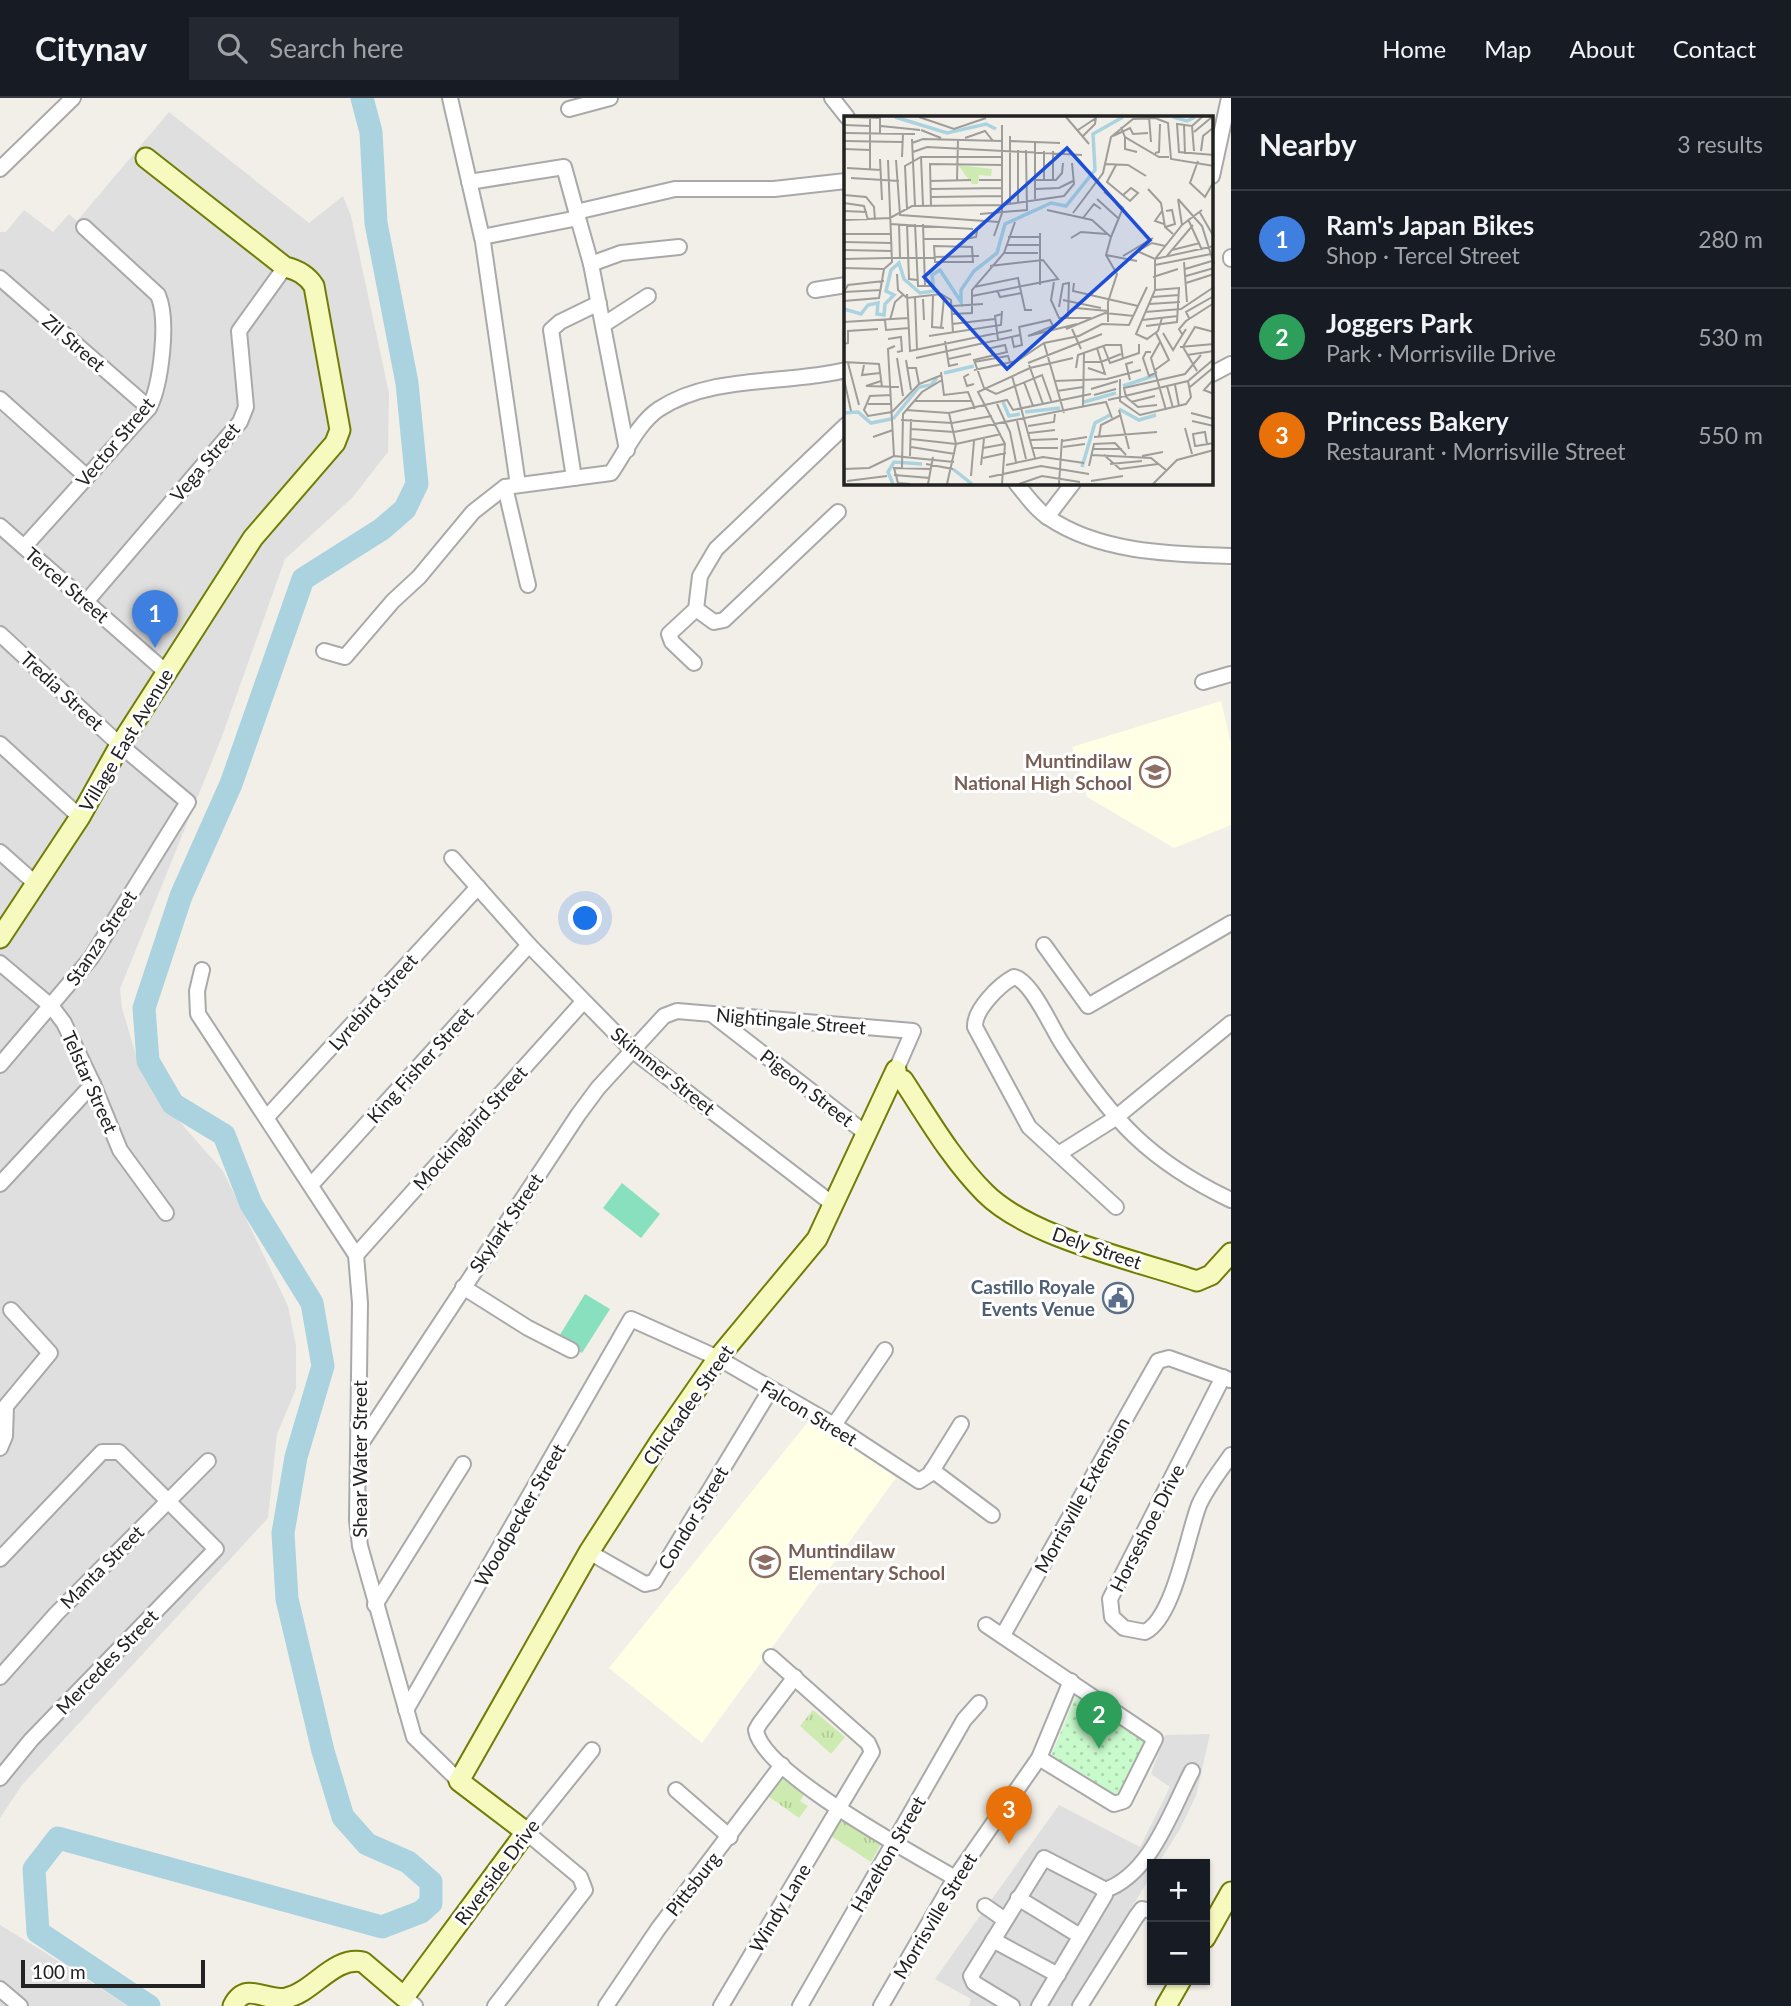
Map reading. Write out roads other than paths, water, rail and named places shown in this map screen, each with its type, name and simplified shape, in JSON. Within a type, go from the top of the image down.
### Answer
[{"type":"street","points":[[0,169],[58,108],[73,98]]},
{"type":"street","points":[[450,98],[482,237],[512,486],[528,585]]},
{"type":"street","points":[[569,109],[610,98]]},
{"type":"street","points":[[832,98],[846,116]]},
{"type":"street","points":[[1214,166],[1228,98]]},
{"type":"street","name":"Village East Avenue","points":[[0,938],[80,817],[120,745],[253,538],[338,437],[341,425],[314,286],[297,270],[285,267],[146,158]]},
{"type":"street","points":[[470,182],[564,167],[591,264],[627,450]]},
{"type":"street","points":[[482,237],[675,189],[774,189],[844,180]]},
{"type":"street","name":"Vector Street","points":[[24,547],[149,408],[159,376],[161,302],[153,288],[84,227]]},
{"type":"street","points":[[591,264],[621,253],[679,247]]},
{"type":"street","name":"Vega Street","points":[[86,601],[240,422],[246,407],[239,331],[285,267]]},
{"type":"street","name":"Zil Street","points":[[0,278],[149,408]]},
{"type":"street","points":[[815,290],[844,285]]},
{"type":"street","points":[[603,324],[648,296]]},
{"type":"street","points":[[574,478],[551,330],[559,322],[599,303]]},
{"type":"street","points":[[1214,373],[1231,365]]},
{"type":"street","points":[[324,651],[345,657],[393,601],[419,577],[473,512],[512,486],[611,473],[658,410],[702,389],[812,379],[844,371]]},
{"type":"street","points":[[0,399],[87,477]]},
{"type":"street","points":[[694,663],[672,642],[669,634],[696,609],[701,576],[716,549],[844,427]]},
{"type":"street","points":[[1018,485],[1047,517],[1068,529],[1104,542],[1166,554],[1231,556]]},
{"type":"street","points":[[1047,517],[1071,485]]},
{"type":"street","points":[[696,609],[709,620],[724,620],[838,512]]},
{"type":"street","name":"Tercel Street","points":[[0,526],[166,672]]},
{"type":"street","name":"Tredia Street","points":[[0,635],[120,745],[188,802]]},
{"type":"street","points":[[1203,682],[1231,674]]},
{"type":"street","points":[[0,744],[80,817]]},
{"type":"street","name":"Stanza Street","points":[[0,1065],[91,958],[188,802]]},
{"type":"street","points":[[0,852],[36,884]]},
{"type":"street","name":"Skimmer Street","points":[[452,858],[529,945],[632,1050],[834,1205]]},
{"type":"street","name":"Lyrebird Street","points":[[267,1117],[478,887]]},
{"type":"street","points":[[1044,945],[1088,1006],[1231,923]]},
{"type":"street","name":"King Fisher Street","points":[[311,1185],[529,945]]},
{"type":"street","name":"Telstar Street","points":[[0,963],[52,1007],[64,1023],[120,1150],[166,1213]]},
{"type":"street","name":"Shear Water Street","points":[[202,970],[197,991],[198,1014],[356,1255],[360,1303],[357,1520],[375,1605],[414,1737],[459,1781],[580,1877],[585,1890],[495,2006]]},
{"type":"street","points":[[1116,1207],[1029,1127],[975,1027],[976,1014],[1006,981],[1014,977],[1027,985],[1063,1045],[1114,1119],[1172,1169],[1231,1199]]},
{"type":"street","name":"Mockingbird Street","points":[[356,1255],[583,1002]]},
{"type":"street","name":"Nightingale Street","points":[[670,1013],[677,1011],[913,1031]]},
{"type":"street","name":"Skylark Street","points":[[359,1446],[578,1115],[632,1050],[670,1013]]},
{"type":"street","name":"Pigeon Street","points":[[712,1015],[867,1135]]},
{"type":"street","points":[[1060,1153],[1114,1119],[1231,1023]]},
{"type":"street","name":"Chickadee Street","points":[[459,1781],[589,1552],[718,1358],[817,1239],[867,1135],[900,1075],[913,1031]]},
{"type":"street","name":"Dely Street","points":[[900,1075],[965,1170],[987,1195],[1018,1217],[1060,1238],[1197,1281],[1211,1275],[1231,1253]]},
{"type":"street","points":[[0,1184],[93,1084]]},
{"type":"street","points":[[463,1287],[528,1328],[570,1350]]},
{"type":"street","points":[[0,1448],[5,1436],[6,1406],[50,1353],[11,1310]]},
{"type":"street","name":"Falcon Street","points":[[631,1319],[718,1358],[834,1425],[915,1480],[922,1480],[932,1471]]},
{"type":"street","name":"Woodpecker Street","points":[[406,1710],[631,1319]]},
{"type":"street","points":[[834,1425],[884,1350]]},
{"type":"street","name":"Horseshoe Drive","points":[[1163,1358],[1227,1379],[1111,1599],[1112,1616],[1124,1628],[1145,1632],[1155,1625],[1165,1609],[1199,1505],[1231,1455]]},
{"type":"street","name":"Morrisville Extension","points":[[1003,1635],[1151,1370],[1163,1358]]},
{"type":"street","name":"Condor Street","points":[[589,1552],[645,1584],[654,1582],[771,1389]]},
{"type":"street","points":[[961,1424],[932,1471],[992,1515]]},
{"type":"street","points":[[0,1559],[99,1446],[119,1452],[167,1501]]},
{"type":"street","name":"Manta Street","points":[[0,1677],[56,1614],[208,1461]]},
{"type":"street","points":[[375,1605],[463,1464]]},
{"type":"street","name":"Mercedes Street","points":[[0,1778],[31,1740],[216,1549],[167,1501]]},
{"type":"street","points":[[986,1625],[1153,1736],[1154,1746],[1124,1801],[1114,1804],[1039,1758]]},
{"type":"street","points":[[771,1657],[795,1676],[756,1730],[760,1742],[782,1765],[839,1810],[955,1878]]},
{"type":"street","name":"Windy Lane","points":[[721,2006],[871,1757],[872,1746],[795,1676]]},
{"type":"street","name":"Morrisville Street","points":[[881,2006],[955,1878],[1039,1758],[1071,1681]]},
{"type":"street","name":"Hazelton Street","points":[[800,2006],[964,1720],[979,1703]]},
{"type":"street","name":"Riverside Drive","points":[[409,2001],[526,1832],[592,1750]]},
{"type":"street","name":"Pittsburg","points":[[606,2006],[658,1929],[782,1765]]},
{"type":"street","points":[[1039,2006],[1105,1890],[1130,1876],[1147,1856],[1192,1771]]},
{"type":"street","points":[[676,1790],[730,1837]]},
{"type":"street","points":[[1012,2006],[972,1980],[972,1973],[1044,1858],[1105,1890]]},
{"type":"street","points":[[1210,1929],[1231,1892]]},
{"type":"street","points":[[1018,1898],[1080,1936]]},
{"type":"street","points":[[985,1906],[1005,1920]]},
{"type":"street","points":[[1080,2006],[1136,1917],[1142,1909],[1147,1910]]},
{"type":"street","points":[[993,1940],[1058,1975]]},
{"type":"street","points":[[233,2006],[239,1996],[251,1992],[288,2002],[338,1966],[356,1961],[363,1962],[409,2001]]},
{"type":"street","points":[[1166,2006],[1178,1985]]},
{"type":"street","points":[[0,1989],[20,2006]]},
{"type":"waterway","points":[[149,2006],[38,1932],[34,1869],[58,1838],[382,1927],[421,1912],[431,1903],[431,1882],[408,1862],[367,1844],[343,1817],[323,1751],[287,1599],[283,1533],[296,1457],[323,1366],[312,1303],[251,1204],[224,1135],[173,1104],[148,1061],[144,1008],[181,896],[231,784],[303,579],[382,529],[405,509],[417,484],[407,383],[376,223],[371,132],[362,98]]},
{"type":"place","name":"Ram's Japan Bikes","points":[[155,648]]},
{"type":"place","name":"Muntindilaw National High School","points":[[1155,772]]},
{"type":"place","name":"Castillo Royale Events Venue","points":[[1118,1298]]},
{"type":"place","name":"Muntindilaw Elementary School","points":[[765,1562]]},
{"type":"place","name":"Joggers Park","points":[[1099,1749]]},
{"type":"place","name":"Princess Bakery","points":[[1009,1844]]}]
